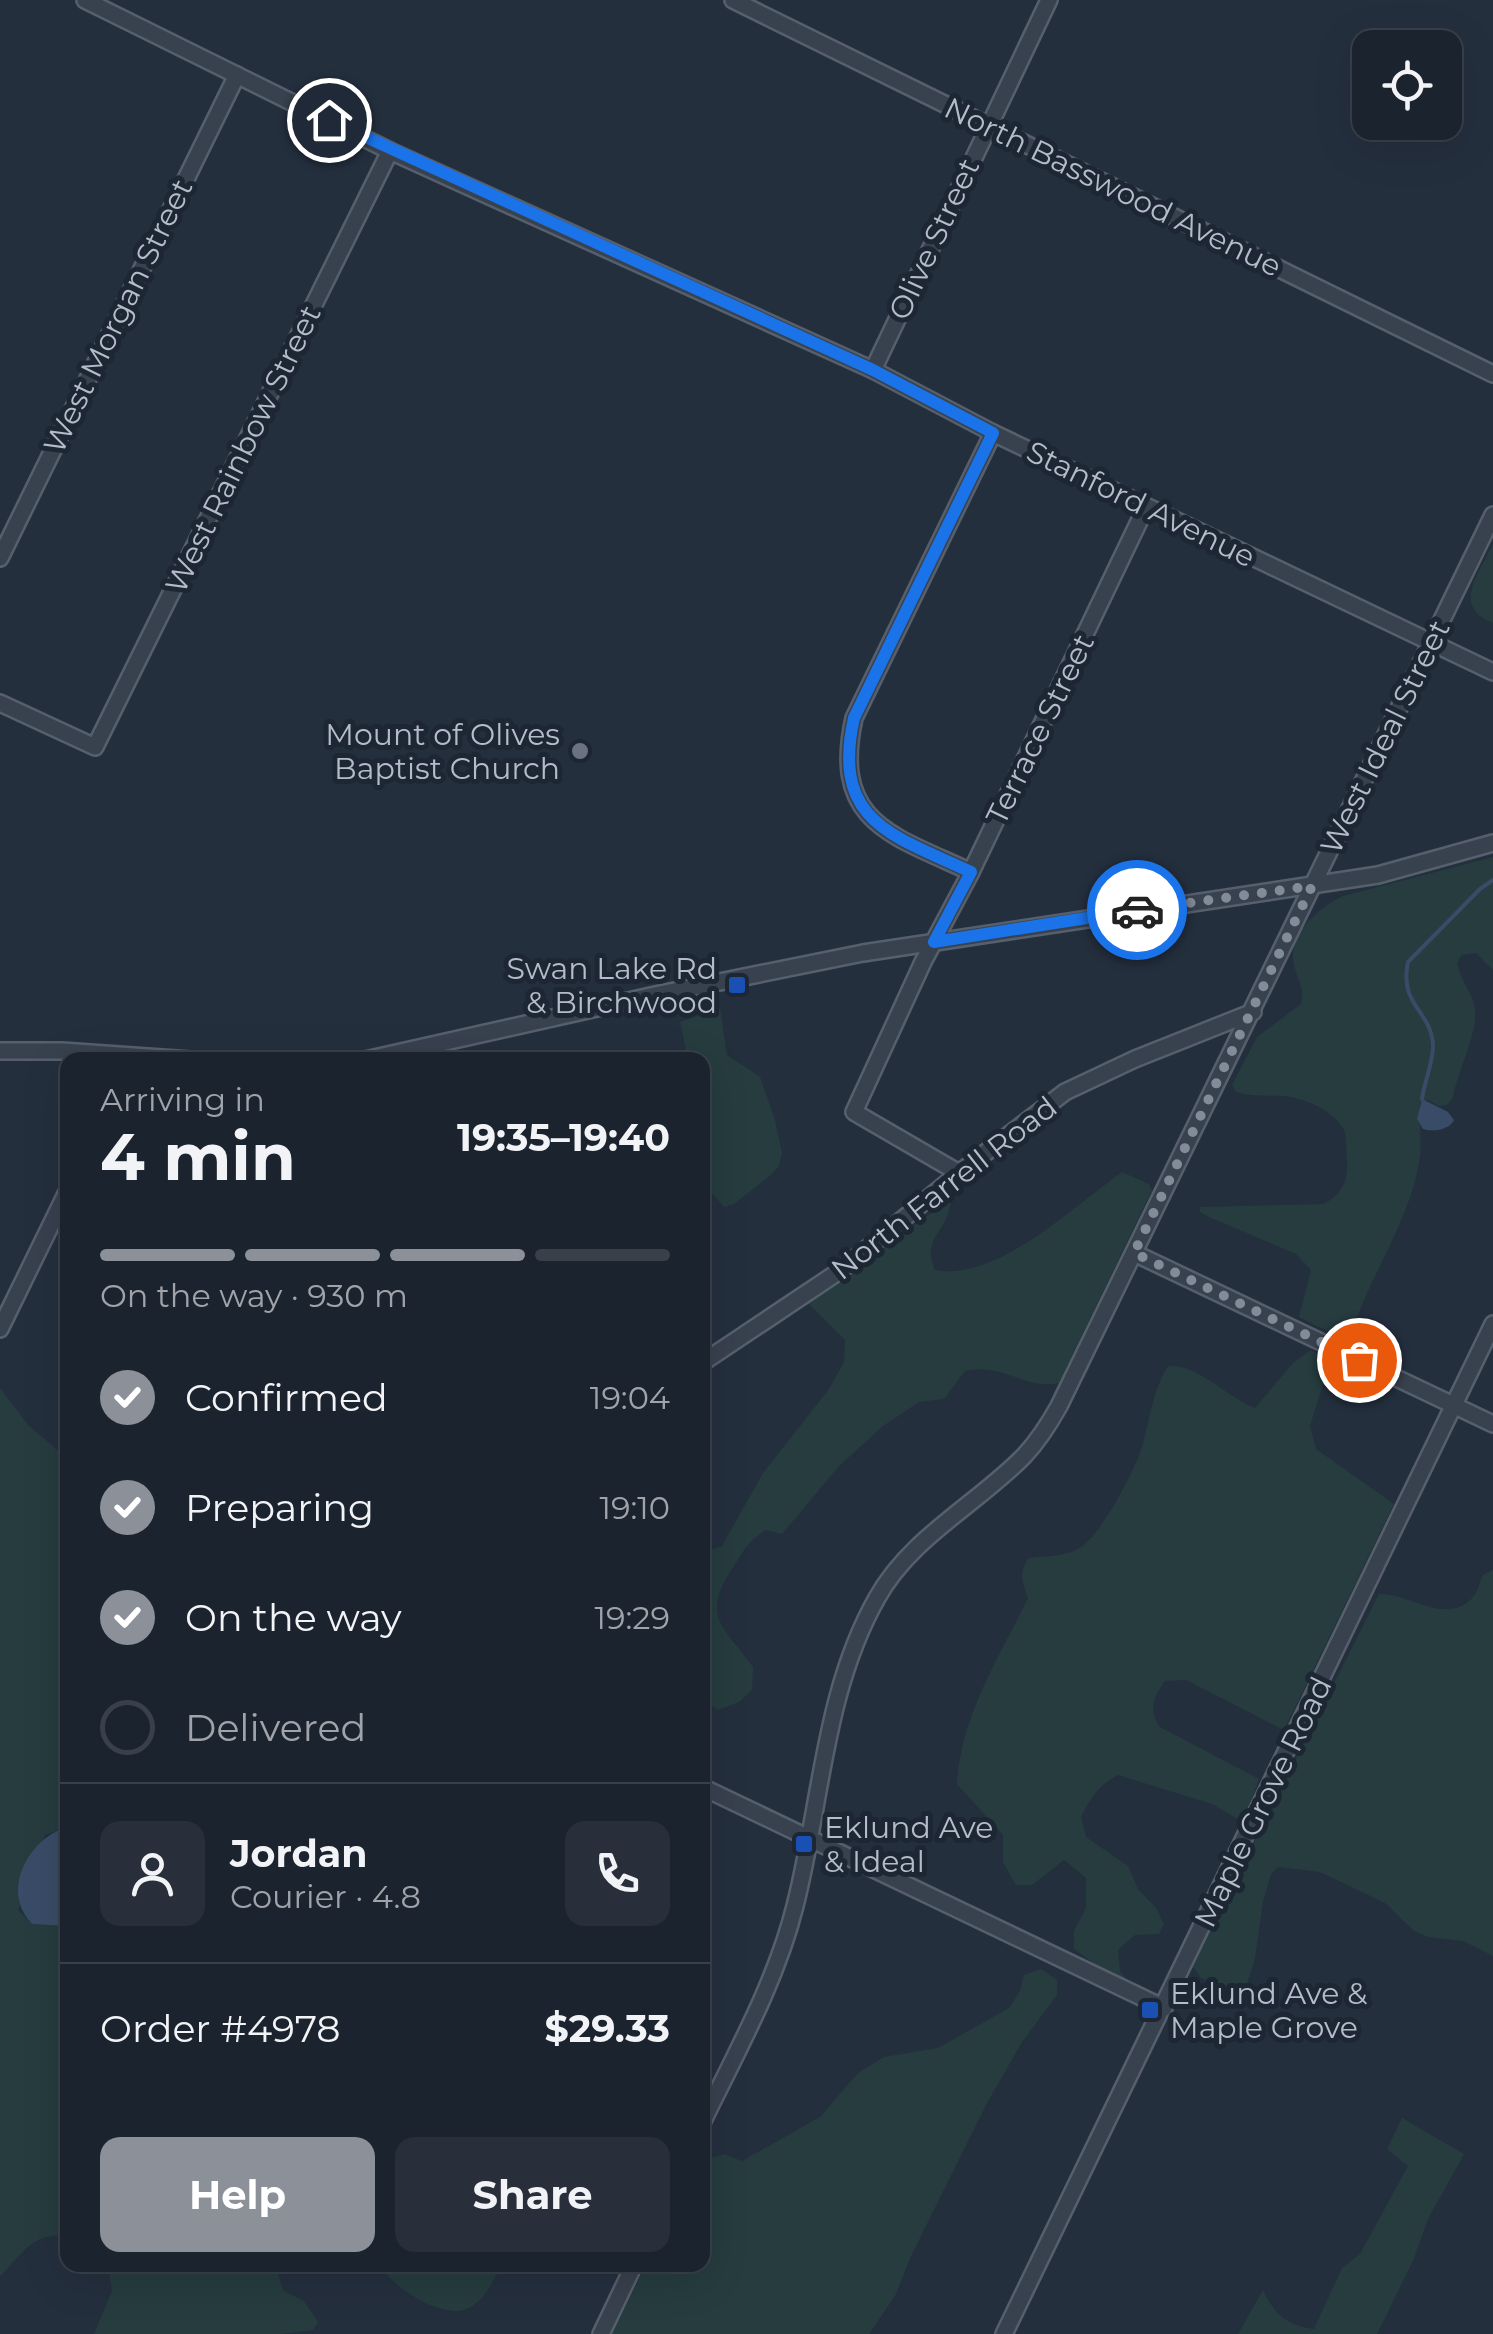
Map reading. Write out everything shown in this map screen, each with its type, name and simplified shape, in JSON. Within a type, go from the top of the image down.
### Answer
[{"type":"street","name":"Stanford Avenue","points":[[85,0],[390,151],[873,370],[993,433],[1493,672]]},
{"type":"street","name":"North Basswood Avenue","points":[[733,0],[1493,374]]},
{"type":"street","name":"Olive Street","points":[[873,370],[1049,0]]},
{"type":"street","name":"West Morgan Street","points":[[0,558],[237,74]]},
{"type":"street","name":"West Rainbow Street","points":[[0,703],[95,747],[390,151]]},
{"type":"street","points":[[971,872],[883,831],[854,797],[847,750],[854,718],[993,433]]},
{"type":"street","name":"Terrace Street","points":[[959,1173],[854,1112],[1146,507]]},
{"type":"street","name":"West Ideal Street","points":[[710,2106],[782,1949],[842,1687],[877,1597],[892,1574],[918,1548],[1036,1442],[1059,1406],[1493,515]]},
{"type":"street","points":[[401,1052],[655,995],[934,942],[1396,871],[1493,843]]},
{"type":"street","name":"North Farrell Road","points":[[710,1358],[841,1270],[1065,1092],[1253,1012]]},
{"type":"street","points":[[0,1051],[60,1054]]},
{"type":"street","points":[[0,1330],[60,1206]]},
{"type":"street","points":[[1134,1253],[1493,1424]]},
{"type":"street","name":"Maple Grove Road","points":[[1004,2334],[1493,1324]]},
{"type":"street","points":[[710,1792],[1164,2008]]},
{"type":"street","points":[[601,2334],[631,2272]]},
{"type":"green space","points":[[1493,544],[1493,623],[1480,616],[1471,598]]},
{"type":"green space","points":[[1493,857],[1493,970],[1476,953],[1461,955],[1457,963],[1474,1003],[1475,1019],[1453,1098],[1447,1105],[1439,1106],[1429,1100],[1420,1102],[1420,1156],[1401,1220],[1355,1323],[1341,1331],[1328,1330],[1299,1317],[1311,1270],[1296,1254],[1209,1217],[1200,1212],[1200,1207],[1324,1204],[1340,1191],[1345,1180],[1344,1131],[1332,1116],[1308,1102],[1242,1094],[1232,1085],[1257,1037],[1301,1004],[1302,989],[1293,954],[1300,933],[1315,915],[1343,896]]},
{"type":"green space","points":[[720,1008],[727,1055],[760,1077],[775,1120],[782,1153],[779,1166],[734,1204],[724,1207],[710,1191],[710,1052],[686,1052],[680,1022]]},
{"type":"green space","points":[[1122,1172],[1149,1184],[1152,1190],[1059,1383],[1035,1383],[992,1370],[965,1371],[944,1399],[919,1402],[883,1426],[839,1466],[782,1534],[766,1530],[755,1537],[724,1582],[717,1608],[724,1629],[753,1667],[752,1690],[739,1702],[718,1710],[710,1705],[710,1550],[722,1546],[763,1473],[829,1389],[844,1362],[845,1340],[807,1302],[945,1203],[950,1202],[949,1212],[931,1250],[935,1270],[959,1271],[984,1264],[1059,1221]]},
{"type":"green space","points":[[1311,1350],[1330,1361],[1310,1426],[1316,1449],[1394,1504],[1284,1730],[1186,1680],[1165,1681],[1157,1693],[1153,1709],[1160,1727],[1259,1779],[1243,1822],[1212,1804],[1118,1775],[1100,1788],[1088,1804],[1081,1817],[1086,1837],[1128,1866],[1138,1889],[1156,1908],[1164,1924],[1159,1934],[1135,1935],[1118,1950],[1120,1971],[1126,1979],[1123,1984],[1074,1949],[1074,1931],[1086,1908],[1086,1878],[1064,1860],[1032,1885],[1016,1885],[1003,1862],[1003,1835],[957,1784],[966,1734],[983,1688],[1028,1598],[1023,1568],[1029,1558],[1081,1547],[1098,1529],[1138,1458],[1155,1395],[1168,1366],[1191,1370],[1255,1408],[1293,1363]]},
{"type":"green space","points":[[0,1388],[29,1426],[60,1452],[60,1830],[45,1835],[18,1910],[32,1924],[60,1926],[60,2236],[37,2241],[0,2277]]},
{"type":"green space","points":[[1493,1570],[1493,1956],[1463,1941],[1428,1937],[1414,1931],[1385,1903],[1320,1872],[1278,1867],[1271,1874],[1263,1902],[1255,1958],[1244,1994],[1237,1998],[1200,1977],[1192,1965],[1379,1594],[1451,1609],[1473,1597],[1483,1575]]},
{"type":"green space","points":[[1041,1969],[1057,1980],[1057,1995],[1022,2042],[987,2103],[895,2296],[869,2334],[612,2334],[643,2272],[710,2272],[710,2158],[724,2154],[742,2161],[820,2117],[858,2073],[884,2057],[938,2048],[1009,2008],[1024,1975]]},
{"type":"green space","points":[[1402,2118],[1464,2154],[1428,2219],[1413,2261],[1377,2334],[1238,2334],[1263,2290],[1282,2317],[1314,2329],[1342,2268],[1360,2254],[1408,2166],[1387,2149]]},
{"type":"green space","points":[[109,2272],[278,2272],[284,2291],[304,2301],[318,2322],[313,2330],[281,2334],[94,2334],[112,2291]]},
{"type":"green space","points":[[498,2272],[478,2301],[456,2311],[418,2299],[386,2274]]},
{"type":"water","points":[[1422,1099],[1448,1112],[1452,1123],[1441,1129],[1423,1129],[1417,1119]]},
{"type":"water","points":[[60,1830],[60,1926],[32,1924],[18,1897],[19,1882],[30,1854]]},
{"type":"waterway","points":[[1422,1099],[1433,1044],[1427,1023],[1411,998],[1406,977],[1408,962],[1493,880]]},
{"type":"way so far","points":[[1137,910],[1312,886],[1134,1253],[1359,1360]]},
{"type":"place","name":"Mount of Olives Baptist Church","points":[[580,751]]},
{"type":"place","name":"Swan Lake Rd & Birchwood","points":[[737,985]]},
{"type":"place","name":"Eklund Ave & Ideal","points":[[804,1844]]},
{"type":"place","name":"Eklund Ave & Maple Grove","points":[[1150,2010]]},
{"type":"route","points":[[329,120],[873,370],[993,433],[854,718],[847,750],[854,797],[883,831],[971,872],[934,942],[1137,910]]}]
